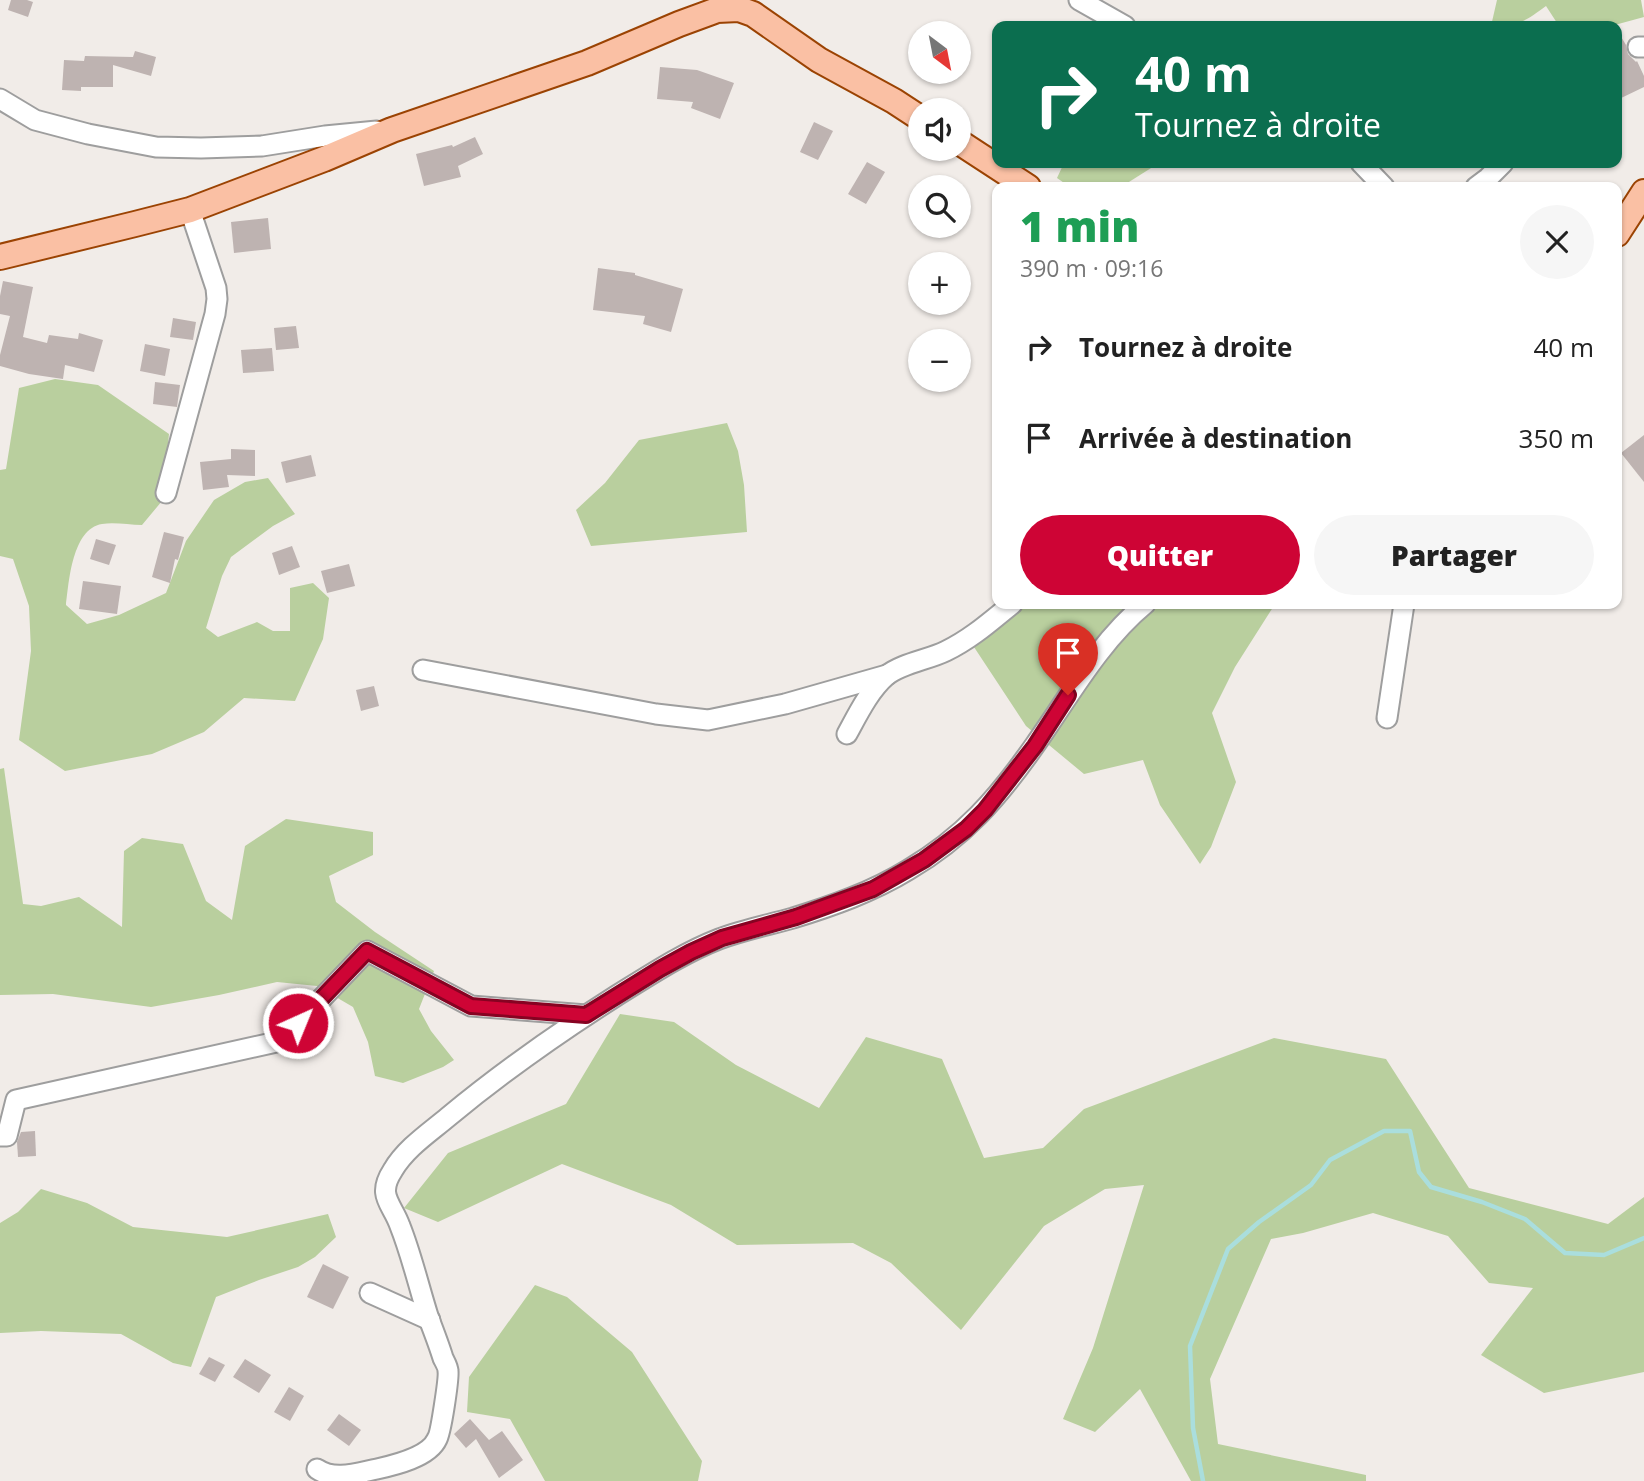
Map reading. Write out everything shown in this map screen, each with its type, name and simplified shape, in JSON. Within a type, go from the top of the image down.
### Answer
[{"type":"main road","points":[[0,257],[190,210],[392,130],[587,63],[717,10],[739,9],[753,14],[819,60],[908,110]]},
{"type":"main road","points":[[971,150],[992,164]]},
{"type":"main road","points":[[999,168],[1020,182]]},
{"type":"main road","points":[[1622,226],[1644,192]]},
{"type":"street","points":[[1079,0],[1116,21]]},
{"type":"street","points":[[0,99],[35,120],[88,134],[156,147],[262,146],[325,136],[392,130]]},
{"type":"street","points":[[1366,168],[1379,182]]},
{"type":"street","points":[[1483,182],[1498,168]]},
{"type":"street","points":[[166,493],[218,299],[190,210]]},
{"type":"street","points":[[423,670],[656,714],[708,720],[785,704],[887,675],[966,640],[1006,609]]},
{"type":"street","points":[[317,1469],[337,1476],[407,1461],[428,1451],[437,1440],[441,1427],[448,1371],[400,1224],[385,1196],[388,1177],[400,1159],[486,1086],[586,1015],[660,969],[722,938],[796,917],[873,889],[908,870],[966,829],[985,810],[1035,746],[1068,695],[1101,652],[1129,617],[1139,609]]},
{"type":"street","points":[[1387,718],[1403,609]]},
{"type":"street","points":[[847,734],[869,696],[887,675]]},
{"type":"street","points":[[0,1136],[7,1136],[16,1100],[281,1041],[367,951],[471,1006],[586,1015]]},
{"type":"street","points":[[370,1293],[430,1320]]},
{"type":"street","points":[[364,1481],[381,1468]]},
{"type":"green space","points":[[1497,0],[1641,0],[1644,17],[1622,23],[1556,21],[1546,6],[1523,21],[1492,21]]},
{"type":"green space","points":[[1062,168],[1151,168],[1129,182],[1063,182],[1057,178]]},
{"type":"green space","points":[[55,379],[98,385],[169,434],[162,501],[142,525],[102,524],[92,528],[84,536],[74,558],[66,605],[87,624],[119,615],[166,593],[186,541],[214,500],[245,482],[268,478],[295,514],[273,526],[231,557],[222,576],[206,628],[218,637],[257,622],[273,631],[290,631],[290,588],[313,583],[329,598],[323,639],[295,701],[244,698],[204,732],[152,754],[65,771],[19,740],[31,651],[29,606],[13,559],[0,556],[0,470],[6,469],[19,388]]},
{"type":"green space","points":[[727,423],[738,451],[744,485],[747,532],[591,546],[576,510],[605,483],[639,440]]},
{"type":"green space","points":[[1018,609],[1272,609],[1235,667],[1212,713],[1236,782],[1211,847],[1200,864],[1160,805],[1143,760],[1084,774],[1026,726],[972,644]]},
{"type":"green space","points":[[4,768],[23,904],[41,906],[79,897],[122,927],[124,851],[142,838],[183,844],[206,901],[232,920],[245,846],[286,819],[373,832],[373,855],[329,876],[336,902],[434,971],[419,1009],[431,1031],[454,1060],[403,1083],[375,1076],[368,1042],[353,1007],[317,986],[277,982],[151,1007],[53,994],[0,995],[0,769]]},
{"type":"green space","points":[[620,1014],[674,1022],[736,1065],[819,1108],[866,1037],[942,1059],[984,1158],[1043,1148],[1084,1109],[1274,1038],[1386,1059],[1469,1188],[1608,1224],[1644,1197],[1644,1372],[1544,1393],[1481,1355],[1533,1288],[1489,1283],[1448,1236],[1373,1213],[1271,1239],[1210,1379],[1218,1444],[1366,1475],[1366,1481],[1191,1481],[1140,1389],[1095,1432],[1063,1419],[1093,1348],[1144,1185],[1105,1189],[1044,1226],[961,1330],[891,1263],[853,1243],[737,1245],[671,1205],[562,1164],[438,1222],[404,1208],[448,1153],[566,1104]]},
{"type":"green space","points":[[41,1189],[87,1203],[133,1227],[227,1237],[328,1214],[336,1237],[315,1257],[298,1267],[216,1297],[191,1367],[173,1363],[121,1334],[41,1331],[0,1333],[0,1223],[18,1212]]},
{"type":"green space","points":[[535,1285],[567,1297],[632,1352],[702,1461],[698,1481],[545,1481],[510,1419],[467,1412],[469,1377]]},
{"type":"building","points":[[11,0],[33,2],[28,17],[8,10]]},
{"type":"building","points":[[1622,38],[1628,54],[1637,61],[1644,76],[1644,87],[1622,98]]},
{"type":"building","points":[[135,51],[156,57],[151,76],[113,65],[113,87],[81,87],[81,91],[62,90],[64,60],[84,61],[85,56],[133,57]]},
{"type":"building","points":[[660,67],[697,70],[734,83],[720,119],[691,108],[693,102],[657,99]]},
{"type":"building","points":[[814,122],[833,131],[818,160],[800,152]]},
{"type":"building","points":[[475,137],[483,154],[458,166],[461,177],[424,186],[416,154],[452,145],[453,147]]},
{"type":"building","points":[[867,162],[885,172],[866,204],[848,194]]},
{"type":"building","points":[[268,218],[271,249],[234,253],[231,222]]},
{"type":"building","points":[[598,268],[635,273],[683,289],[671,332],[643,324],[645,316],[593,310]]},
{"type":"building","points":[[3,281],[33,287],[23,337],[47,343],[49,335],[78,339],[79,333],[103,340],[94,372],[65,365],[63,379],[0,366],[0,355],[10,316],[0,314]]},
{"type":"building","points":[[173,318],[196,322],[193,340],[170,337]]},
{"type":"building","points":[[296,326],[299,348],[276,350],[274,328]]},
{"type":"building","points":[[145,344],[170,349],[165,376],[140,371]]},
{"type":"building","points":[[272,348],[274,371],[243,373],[241,350]]},
{"type":"building","points":[[155,382],[180,385],[177,407],[153,404]]},
{"type":"building","points":[[1644,435],[1644,482],[1622,454]]},
{"type":"building","points":[[231,449],[255,450],[255,476],[227,475],[229,487],[203,490],[200,462],[231,459]]},
{"type":"building","points":[[311,455],[316,476],[286,483],[281,462]]},
{"type":"building","points":[[164,532],[184,537],[178,560],[175,559],[170,583],[152,577]]},
{"type":"building","points":[[96,539],[116,545],[109,565],[90,559]]},
{"type":"building","points":[[292,546],[300,567],[279,575],[272,553]]},
{"type":"building","points":[[349,564],[355,586],[327,593],[321,571]]},
{"type":"building","points":[[83,581],[121,586],[117,614],[79,609]]},
{"type":"building","points":[[374,686],[379,706],[361,711],[356,690]]},
{"type":"building","points":[[35,1131],[36,1156],[18,1157],[17,1142],[21,1132]]},
{"type":"building","points":[[323,1264],[349,1277],[333,1309],[307,1297]]},
{"type":"building","points":[[209,1357],[225,1365],[215,1382],[199,1374]]},
{"type":"building","points":[[245,1359],[271,1375],[259,1393],[233,1377]]},
{"type":"building","points":[[289,1387],[304,1396],[290,1421],[274,1412]]},
{"type":"building","points":[[339,1414],[361,1430],[349,1446],[327,1430]]},
{"type":"building","points":[[470,1419],[489,1440],[502,1431],[523,1460],[499,1478],[476,1439],[466,1448],[454,1434]]},
{"type":"waterway","points":[[1203,1481],[1193,1428],[1190,1346],[1228,1249],[1259,1222],[1311,1185],[1330,1160],[1384,1131],[1410,1131],[1419,1172],[1431,1187],[1482,1202],[1525,1219],[1565,1253],[1604,1255],[1644,1238]]},
{"type":"route","points":[[298,1023],[367,951],[471,1006],[586,1015],[691,952],[722,938],[796,917],[873,889],[924,860],[966,829],[985,810],[1035,746],[1068,695]]}]
